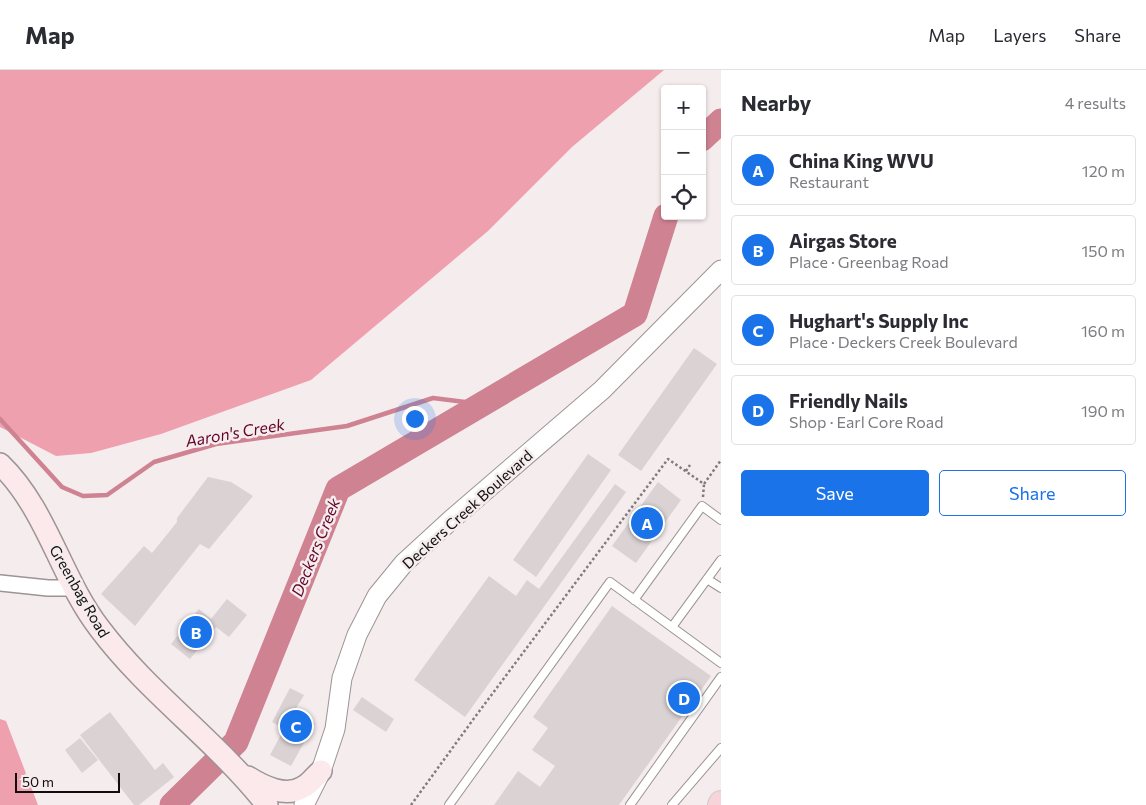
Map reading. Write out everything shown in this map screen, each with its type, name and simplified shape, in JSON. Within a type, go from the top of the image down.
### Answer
[{"type":"main road","name":"Greenbag Road","points":[[0,464],[21,489],[98,628],[140,678],[241,772],[267,805]]},
{"type":"main road","points":[[241,772],[264,787],[283,791],[302,788],[321,771]]},
{"type":"street","name":"Deckers Creek Boulevard","points":[[304,805],[321,771],[335,729],[342,678],[357,635],[377,596],[404,563],[445,525],[602,390],[721,270]]},
{"type":"street","points":[[0,583],[48,588],[75,588]]},
{"type":"lane","points":[[634,600],[702,506],[721,520]]},
{"type":"lane","points":[[672,627],[721,560]]},
{"type":"lane","points":[[707,579],[721,588]]},
{"type":"lane","points":[[449,805],[610,582],[721,663]]},
{"type":"lane","points":[[630,805],[721,677]]},
{"type":"lane","points":[[672,805],[721,748]]},
{"type":"path","points":[[411,805],[474,716],[668,459],[704,484],[721,460]]},
{"type":"path","points":[[686,471],[690,465]]},
{"type":"shaded area","points":[[0,70],[664,70],[572,147],[488,231],[311,380],[161,434],[91,453],[56,456],[0,427]]},
{"type":"shaded area","points":[[0,719],[6,721],[38,805],[0,805]]},
{"type":"building","points":[[694,348],[717,364],[641,471],[618,455]]},
{"type":"building","points":[[588,454],[611,470],[536,577],[513,560]]},
{"type":"building","points":[[208,477],[231,482],[253,496],[209,549],[200,544],[135,626],[101,594],[144,546],[152,553],[177,522],[177,518]]},
{"type":"building","points":[[658,482],[681,500],[636,563],[612,546]]},
{"type":"building","points":[[615,484],[626,492],[465,717],[414,680],[489,576],[516,596],[527,580],[539,589]]},
{"type":"building","points":[[227,599],[247,615],[229,637],[216,627],[190,659],[171,644],[199,609],[211,619]]},
{"type":"building","points":[[612,606],[711,676],[619,805],[494,805],[518,771],[540,787],[555,766],[532,750],[548,728],[533,717]]},
{"type":"building","points":[[290,688],[304,695],[294,712],[315,723],[291,766],[270,755],[284,729],[272,722]]},
{"type":"building","points":[[362,697],[394,719],[386,732],[353,710]]},
{"type":"building","points":[[110,712],[155,770],[163,763],[174,777],[139,805],[134,805],[80,735]]},
{"type":"building","points":[[80,738],[98,760],[82,773],[65,750]]},
{"type":"waterway","name":"Deckers Creek","points":[[706,135],[721,121]]},
{"type":"waterway","name":"Deckers Creek","points":[[172,805],[236,742],[338,489],[635,314],[665,220]]},
{"type":"waterway","name":"Aaron's Creek","points":[[0,419],[62,487],[83,496],[107,495],[154,462],[216,444],[347,426],[433,398],[481,404]]},
{"type":"place","name":"China King WVU","points":[[647,523]]},
{"type":"place","name":"Airgas Store","points":[[196,632]]},
{"type":"place","name":"Friendly Nails","points":[[684,698]]},
{"type":"place","name":"Hughart's Supply Inc","points":[[296,726]]}]
